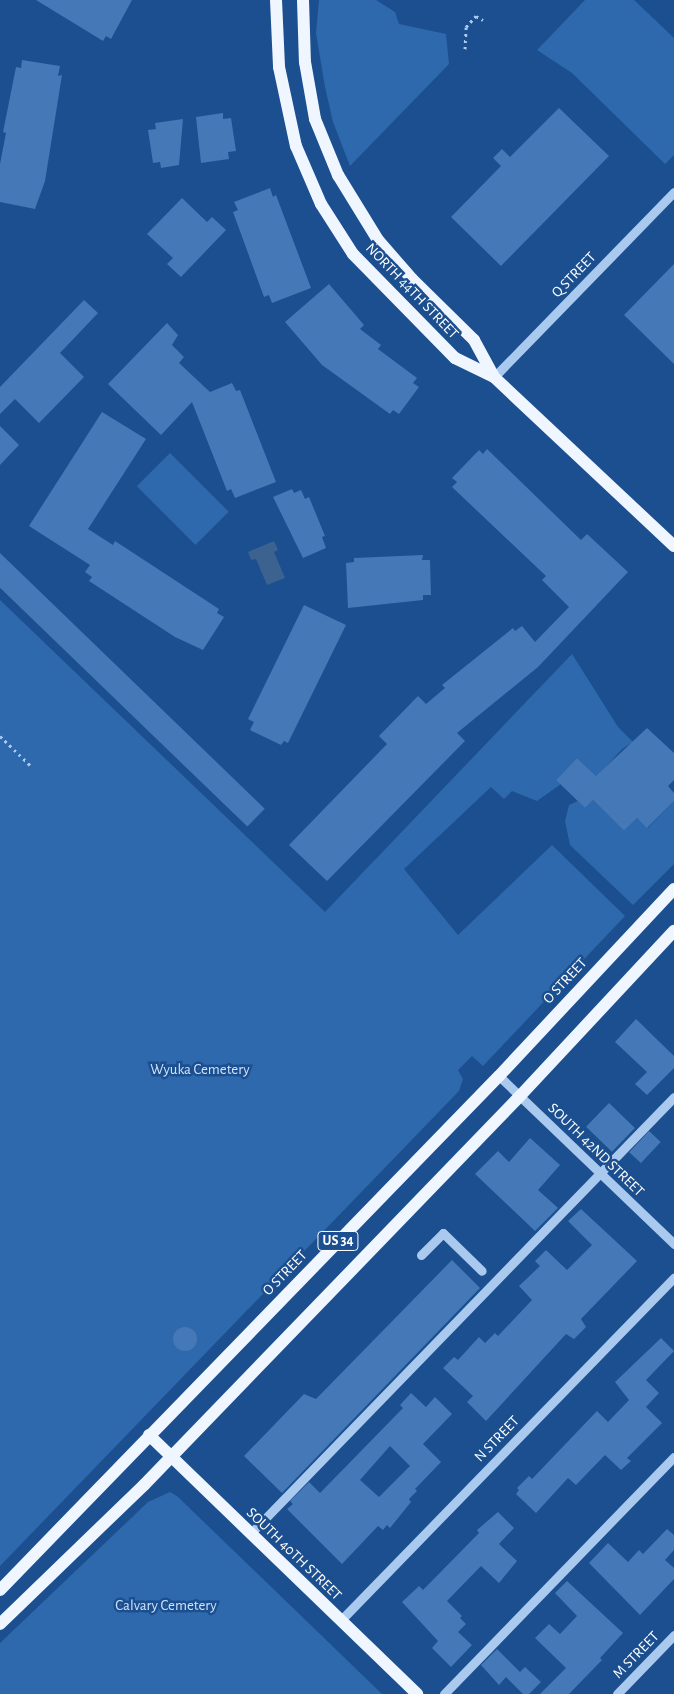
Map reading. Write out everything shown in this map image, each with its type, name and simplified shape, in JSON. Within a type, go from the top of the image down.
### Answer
[{"type":"main road","name":"NORTH 44TH STREET","points":[[276,0],[279,67],[296,146],[321,204],[348,248],[374,279],[455,358],[494,377],[674,546]]},
{"type":"main road","name":"NORTH 44TH STREET","points":[[303,0],[305,62],[315,119],[350,198],[394,260],[474,340],[494,377]]},
{"type":"main road","name":"O STREET","points":[[0,1590],[499,1076],[674,889]]},
{"type":"main road","name":"US 34","points":[[0,1624],[171,1456],[520,1096],[674,931]]},
{"type":"main road","name":"SOUTH 40TH STREET","points":[[149,1435],[417,1694]]},
{"type":"street","name":"Q STREET","points":[[494,377],[674,192]]},
{"type":"street","name":"SOUTH 42ND STREET","points":[[499,1076],[674,1244]]},
{"type":"street","points":[[250,1534],[674,1097]]},
{"type":"street","points":[[421,1255],[443,1233],[482,1271]]},
{"type":"street","name":"N STREET","points":[[340,1621],[674,1277]]},
{"type":"street","points":[[444,1694],[674,1457]]},
{"type":"street","name":"M STREET","points":[[617,1694],[674,1635]]},
{"type":"path","points":[[465,49],[466,27],[476,16],[483,20]]},
{"type":"path","points":[[0,736],[32,767]]},
{"type":"green space","points":[[319,0],[376,0],[395,12],[399,24],[446,34],[449,64],[350,166],[333,122],[325,87],[316,33]]},
{"type":"green space","points":[[585,0],[634,0],[674,38],[674,155],[665,164],[572,73],[537,50]]},
{"type":"green space","points":[[170,453],[229,512],[195,545],[137,486]]},
{"type":"green space","name":"Wyuka Cemetery","points":[[0,600],[325,912],[572,654],[618,727],[633,742],[622,749],[597,777],[577,758],[556,780],[561,784],[537,801],[512,791],[504,799],[491,787],[404,869],[458,935],[552,845],[625,916],[483,1066],[472,1056],[458,1070],[463,1079],[459,1091],[0,1566]]},
{"type":"green space","points":[[593,800],[624,831],[637,818],[648,828],[674,801],[674,864],[633,905],[570,845],[565,821],[569,805],[578,801],[585,808]]},
{"type":"green space","name":"Calvary Cemetery","points":[[170,1492],[177,1496],[382,1694],[0,1694],[0,1643],[148,1502]]},
{"type":"shaded area","points":[[274,541],[278,550],[274,552],[285,578],[267,585],[256,559],[251,560],[248,552]]},
{"type":"building","points":[[36,0],[132,0],[111,39],[106,36],[103,41]]},
{"type":"building","points":[[22,60],[60,66],[58,76],[62,75],[45,181],[35,209],[0,202],[0,164],[6,133],[3,132],[16,67],[21,68]]},
{"type":"building","points":[[559,108],[609,156],[501,266],[451,217],[501,166],[493,158],[502,149],[510,157]]},
{"type":"building","points":[[223,113],[223,119],[231,118],[236,151],[228,152],[229,159],[201,163],[196,117]]},
{"type":"building","points":[[183,119],[179,165],[161,168],[160,162],[153,163],[148,130],[156,129],[155,123]]},
{"type":"building","points":[[270,188],[273,197],[276,195],[311,288],[272,303],[269,295],[264,297],[233,212],[238,210],[234,202]]},
{"type":"building","points":[[182,198],[207,222],[212,217],[226,230],[181,277],[167,264],[173,258],[147,234]]},
{"type":"building","points":[[674,264],[674,364],[624,315]]},
{"type":"building","points":[[329,284],[364,325],[360,329],[381,345],[378,349],[417,378],[413,383],[419,387],[399,414],[393,410],[390,414],[322,365],[285,322]]},
{"type":"building","points":[[84,300],[98,313],[60,353],[84,377],[39,423],[15,399],[0,414],[0,387]]},
{"type":"building","points":[[167,323],[178,335],[172,345],[184,357],[179,363],[210,392],[232,383],[236,391],[240,390],[276,482],[235,498],[231,489],[227,491],[192,402],[161,435],[108,384]]},
{"type":"building","points":[[102,412],[146,439],[88,529],[113,545],[115,541],[219,609],[217,613],[224,617],[203,650],[175,637],[89,581],[92,577],[85,572],[90,565],[29,526]]},
{"type":"building","points":[[0,426],[19,445],[0,465]]},
{"type":"building","points":[[487,449],[581,540],[587,534],[628,572],[538,667],[457,733],[465,741],[327,881],[289,845],[387,744],[379,736],[418,696],[426,704],[445,688],[442,685],[513,628],[515,631],[522,626],[535,642],[569,607],[542,580],[546,576],[452,487],[457,482],[452,478],[479,450],[483,454]]},
{"type":"building","points":[[292,489],[294,493],[301,490],[305,499],[309,497],[325,536],[322,537],[326,548],[303,558],[273,497]]},
{"type":"building","points":[[0,553],[265,809],[247,827],[0,588]]},
{"type":"building","points":[[423,555],[422,560],[430,560],[431,595],[423,595],[423,600],[348,608],[346,563],[354,562],[354,558]]},
{"type":"building","points":[[304,605],[346,625],[288,743],[284,741],[281,745],[250,730],[254,722],[248,719]]},
{"type":"building","points":[[647,728],[674,753],[674,780],[668,786],[674,793],[674,801],[647,828],[637,818],[624,831],[593,800],[585,808],[556,780],[577,758],[596,776]]},
{"type":"building","points":[[636,1019],[674,1056],[674,1068],[647,1095],[635,1084],[647,1072],[615,1042]]},
{"type":"building","points":[[609,1103],[635,1128],[612,1152],[586,1127]]},
{"type":"building","points":[[649,1131],[661,1142],[641,1163],[629,1152]]},
{"type":"building","points":[[530,1138],[560,1165],[538,1190],[558,1208],[535,1231],[475,1174],[498,1151],[509,1162]]},
{"type":"building","points":[[581,1209],[637,1261],[581,1319],[586,1327],[574,1339],[566,1334],[486,1421],[467,1402],[473,1396],[443,1368],[454,1357],[458,1360],[479,1337],[485,1343],[495,1333],[498,1336],[532,1300],[519,1286],[540,1266],[535,1261],[546,1250],[567,1270],[592,1245],[568,1221]]},
{"type":"building","points":[[452,1260],[480,1288],[282,1493],[244,1456],[304,1394],[316,1399]]},
{"type":"building","points":[[185,1327],[194,1330],[197,1339],[194,1348],[185,1351],[176,1348],[173,1339],[176,1330]]},
{"type":"building","points":[[661,1338],[674,1351],[646,1380],[659,1393],[646,1407],[662,1423],[627,1458],[631,1461],[621,1470],[605,1455],[576,1485],[568,1478],[536,1513],[516,1494],[519,1490],[517,1488],[529,1476],[532,1479],[597,1411],[608,1422],[629,1400],[615,1382]]},
{"type":"building","points":[[411,1393],[426,1407],[435,1397],[452,1414],[423,1444],[441,1462],[415,1489],[417,1491],[409,1499],[411,1502],[390,1528],[387,1525],[383,1530],[378,1526],[342,1564],[287,1509],[293,1504],[290,1501],[309,1482],[320,1493],[403,1408],[400,1405]],"holes":[[[390,1446],[410,1466],[379,1497],[360,1480]]]},
{"type":"building","points":[[498,1512],[514,1528],[499,1544],[517,1561],[499,1583],[481,1566],[447,1601],[462,1616],[460,1618],[466,1624],[458,1632],[472,1645],[451,1667],[432,1648],[438,1641],[402,1602],[419,1586],[423,1590],[479,1533],[477,1530]]},
{"type":"building","points":[[667,1529],[674,1535],[674,1550],[665,1560],[674,1568],[674,1579],[640,1615],[589,1563],[608,1543],[628,1562],[639,1550],[643,1554]]},
{"type":"building","points":[[567,1581],[623,1633],[600,1658],[602,1660],[569,1694],[540,1694],[566,1668],[535,1638],[549,1624],[560,1634],[577,1616],[555,1593]]},
{"type":"building","points":[[497,1649],[520,1672],[525,1667],[541,1682],[529,1694],[523,1694],[506,1677],[499,1685],[481,1665]]}]
